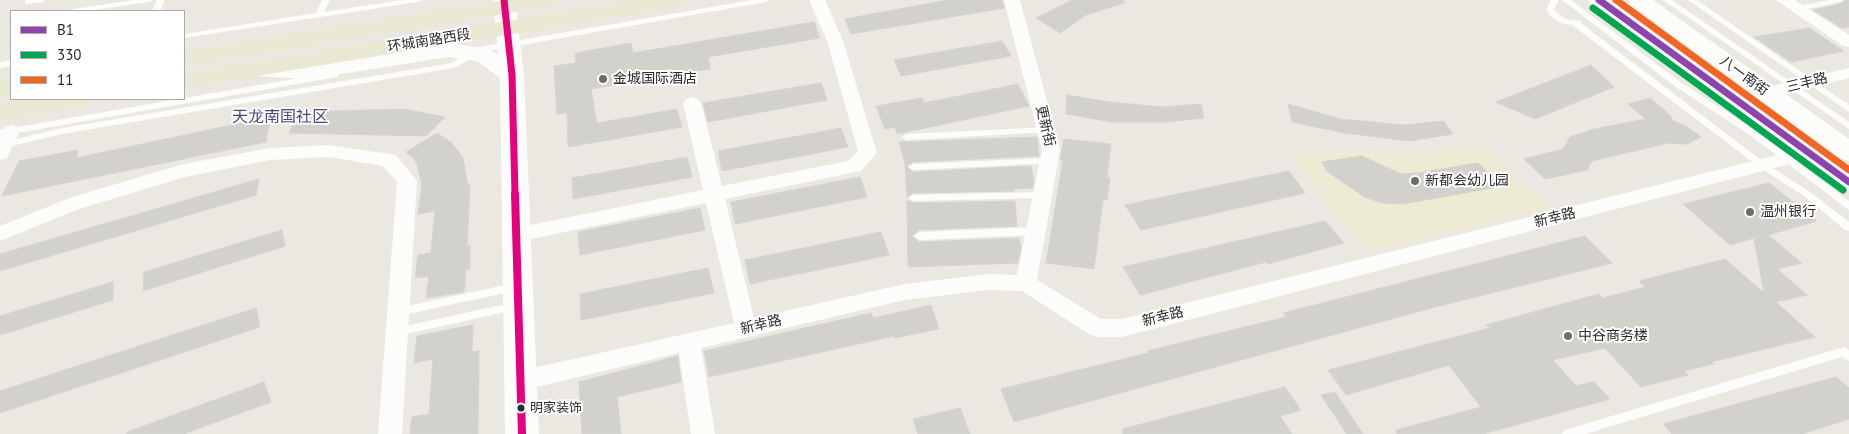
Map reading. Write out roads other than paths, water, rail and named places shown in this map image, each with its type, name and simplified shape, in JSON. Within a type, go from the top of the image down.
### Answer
[{"type":"main road","name":"环城南路西段","points":[[185,81],[257,69],[506,20],[547,0]]},
{"type":"main road","name":"环城南路西段","points":[[185,60],[675,0]]},
{"type":"main road","name":"八一南街","points":[[1639,0],[1849,152]]},
{"type":"main road","name":"八一南街","points":[[1598,11],[1799,156],[1849,182]]},
{"type":"main road","points":[[506,20],[512,75],[522,434]]},
{"type":"main road","points":[[257,69],[309,72],[448,50],[484,55],[512,75]]},
{"type":"main road","points":[[3,136],[75,100]]},
{"type":"street","points":[[516,235],[854,166],[868,153],[835,41],[817,0]]},
{"type":"street","name":"更新街","points":[[1012,0],[1052,150],[1026,283]]},
{"type":"street","points":[[1784,0],[1849,42]]},
{"type":"street","name":"三丰路","points":[[1766,93],[1849,72]]},
{"type":"street","points":[[692,103],[746,329]]},
{"type":"street","points":[[0,234],[72,204],[184,171],[270,154],[329,150],[389,160],[407,181],[390,434]]},
{"type":"street","name":"新幸路","points":[[520,381],[905,292],[988,282],[1026,283],[1097,328],[1122,328],[1799,156]]},
{"type":"street","points":[[688,342],[703,434]]},
{"type":"lane","points":[[28,2],[41,0]]},
{"type":"lane","points":[[80,10],[149,0]]},
{"type":"lane","points":[[319,15],[326,0]]},
{"type":"lane","points":[[185,36],[418,0]]},
{"type":"lane","points":[[3,136],[62,132],[454,65],[506,20],[766,0]]},
{"type":"lane","points":[[1555,0],[1550,10],[1564,21],[1574,22],[1598,11]]},
{"type":"lane","points":[[1566,0],[1598,11]]},
{"type":"lane","points":[[1668,0],[1849,126]]},
{"type":"lane","points":[[1692,0],[1849,109]]},
{"type":"lane","points":[[1798,9],[1840,0]]},
{"type":"lane","points":[[1574,22],[1762,165],[1807,194],[1849,227]]},
{"type":"lane","points":[[3,136],[468,53]]},
{"type":"lane","points":[[906,137],[1047,130]]},
{"type":"lane","points":[[1799,156],[1849,206]]},
{"type":"lane","points":[[913,167],[1049,161]]},
{"type":"lane","points":[[914,198],[1043,195]]},
{"type":"lane","points":[[919,236],[1036,230]]},
{"type":"lane","points":[[398,322],[518,296]]},
{"type":"lane","points":[[398,322],[518,296]]},
{"type":"lane","points":[[1568,434],[1844,352],[1849,356]]},
{"type":"place","name":"金城国际酒店","points":[[603,79]]},
{"type":"place","name":"新都会幼儿园","points":[[1415,181]]},
{"type":"place","name":"温州银行","points":[[1750,212]]},
{"type":"place","name":"中谷商务楼","points":[[1568,336]]},
{"type":"place","name":"明家装饰","points":[[521,408]]},
{"type":"district","name":"天龙南国社区","points":[[280,117]]}]
